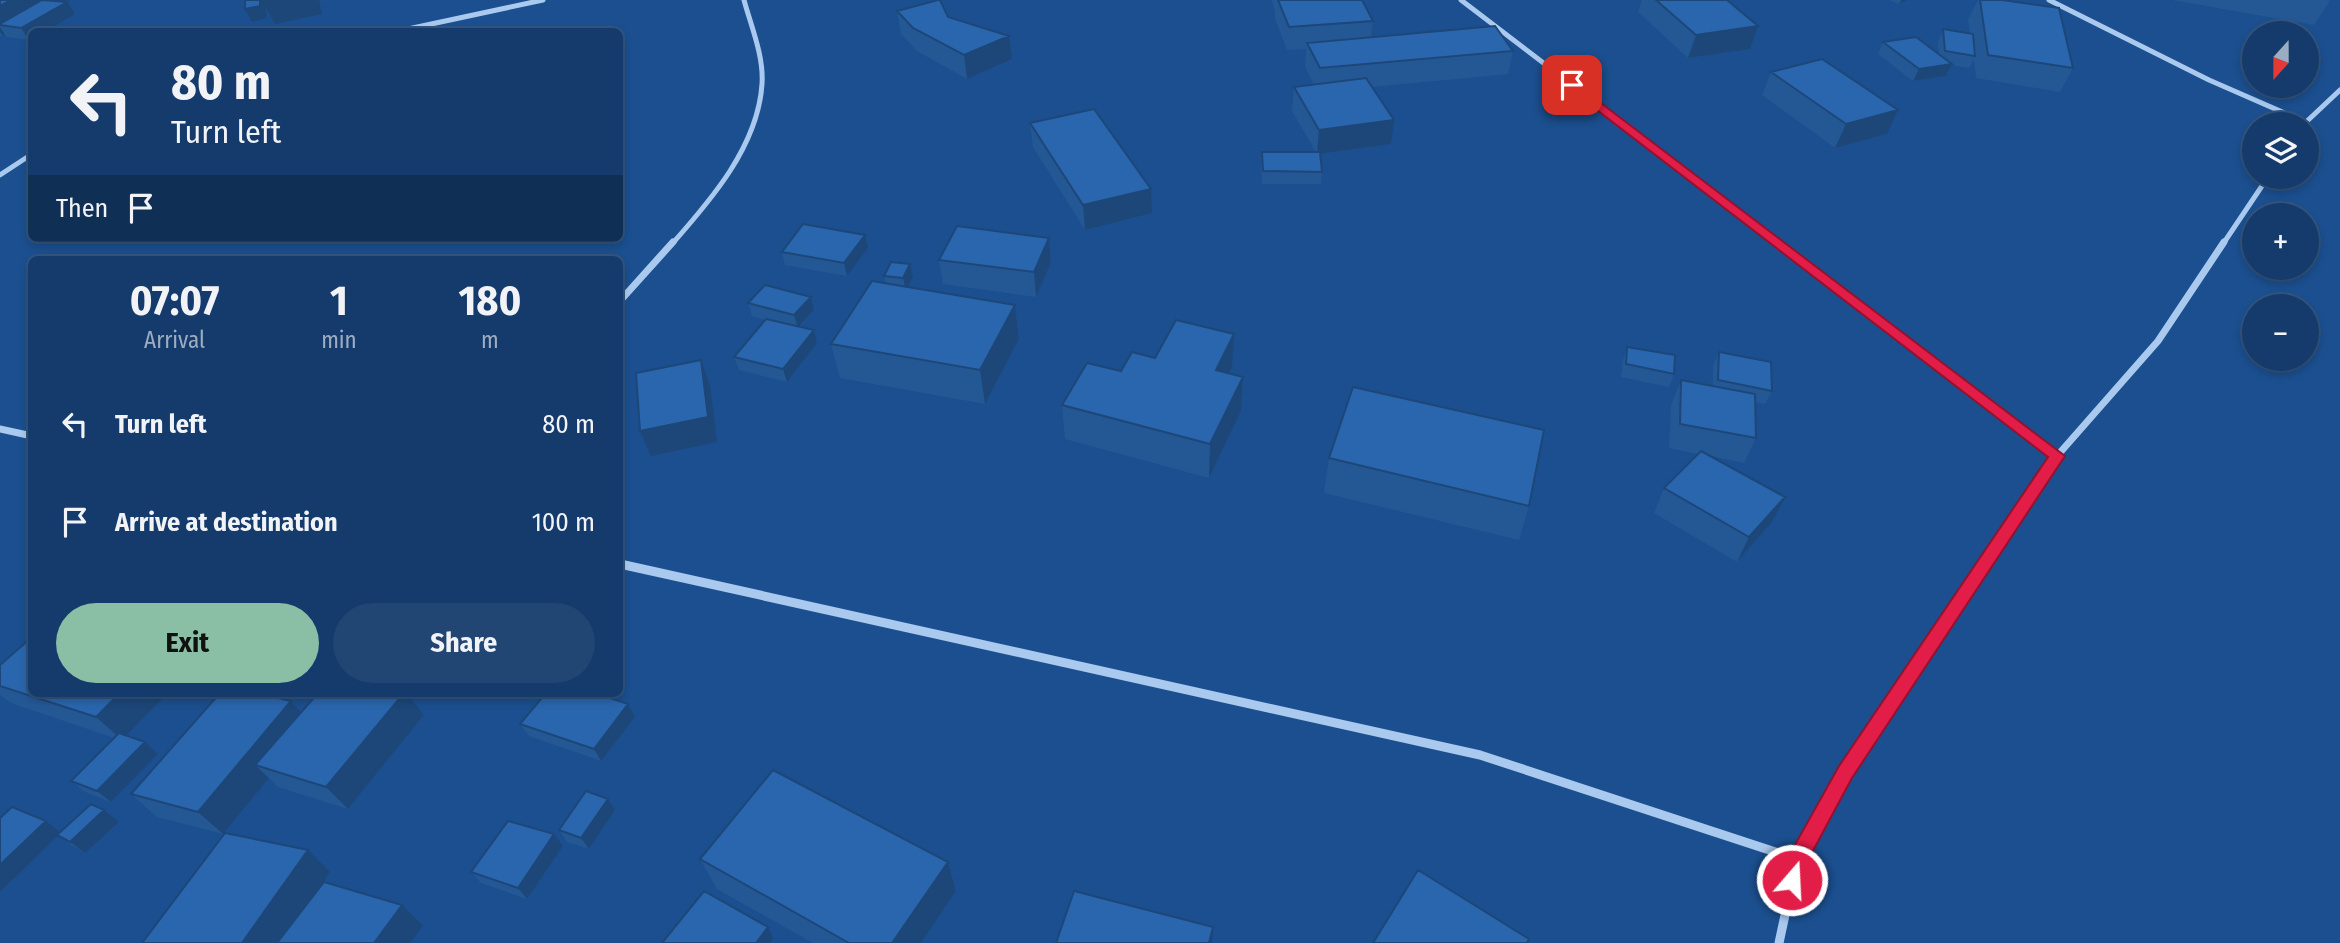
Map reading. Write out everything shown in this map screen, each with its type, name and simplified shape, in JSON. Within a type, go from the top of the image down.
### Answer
[{"type":"street","points":[[413,28],[543,0]]},
{"type":"street","points":[[623,298],[713,194],[744,148],[756,118],[762,82],[744,0]]},
{"type":"street","points":[[1461,0],[2057,456]]},
{"type":"street","points":[[2049,0],[2209,80],[2280,112]]},
{"type":"street","points":[[2317,112],[2340,90]]},
{"type":"street","points":[[0,175],[28,157]]},
{"type":"street","points":[[1779,943],[1797,859],[1845,772],[2057,456],[2158,341],[2260,189]]},
{"type":"street","points":[[0,429],[28,435]]},
{"type":"street","points":[[623,565],[1480,755],[1797,859]]},
{"type":"building","points":[[0,0],[11,0],[0,6]]},
{"type":"building","points":[[42,0],[67,2],[21,28],[0,25],[0,24]]},
{"type":"building","points":[[245,0],[260,0],[260,6],[245,9]]},
{"type":"building","points":[[940,0],[948,17],[1009,36],[964,55],[913,28],[897,11]]},
{"type":"building","points":[[1278,0],[1362,0],[1373,21],[1289,27]]},
{"type":"building","points":[[1656,0],[1727,0],[1758,26],[1696,35]]},
{"type":"building","points":[[1980,0],[2002,0],[2059,8],[2073,68],[1988,55]]},
{"type":"building","points":[[1495,26],[1513,51],[1320,68],[1307,43]]},
{"type":"building","points":[[1943,29],[1973,34],[1975,56],[1945,51]]},
{"type":"building","points":[[1916,37],[1952,64],[1919,69],[1883,42]]},
{"type":"building","points":[[1822,59],[1898,110],[1846,124],[1771,72]]},
{"type":"building","points":[[1366,78],[1394,120],[1319,130],[1294,87]]},
{"type":"building","points":[[1094,109],[1151,189],[1083,205],[1030,123]]},
{"type":"building","points":[[1262,152],[1320,152],[1322,172],[1263,171]]},
{"type":"building","points":[[803,224],[865,235],[844,263],[782,252]]},
{"type":"building","points":[[957,226],[1049,238],[1034,272],[939,260]]},
{"type":"building","points":[[891,262],[910,264],[903,278],[884,276]]},
{"type":"building","points":[[872,281],[1015,305],[980,370],[831,344]]},
{"type":"building","points":[[765,285],[811,297],[794,315],[748,303]]},
{"type":"building","points":[[766,319],[814,330],[783,369],[734,357]]},
{"type":"building","points":[[1176,320],[1234,334],[1216,370],[1243,377],[1210,444],[1062,405],[1087,363],[1121,371],[1132,352],[1155,358]]},
{"type":"building","points":[[1627,347],[1675,355],[1674,374],[1626,364]]},
{"type":"building","points":[[1719,352],[1771,362],[1772,391],[1718,380]]},
{"type":"building","points":[[701,360],[708,417],[640,431],[636,373]]},
{"type":"building","points":[[1681,380],[1755,394],[1756,438],[1680,424]]},
{"type":"building","points":[[1353,387],[1544,430],[1529,506],[1329,458]]},
{"type":"building","points":[[1701,451],[1785,497],[1749,537],[1664,488]]},
{"type":"building","points":[[28,640],[28,695],[0,686],[0,665]]},
{"type":"building","points":[[34,697],[116,697],[96,717]]},
{"type":"building","points":[[216,697],[274,697],[291,701],[198,812],[131,794]]},
{"type":"building","points":[[314,697],[401,697],[326,787],[255,765]]},
{"type":"building","points":[[543,697],[607,697],[628,704],[594,749],[520,724]]},
{"type":"building","points":[[119,733],[145,742],[97,791],[71,781]]},
{"type":"building","points":[[773,770],[948,862],[892,943],[849,943],[700,859]]},
{"type":"building","points":[[586,791],[608,799],[581,838],[559,830]]},
{"type":"building","points":[[91,804],[104,810],[70,842],[57,835]]},
{"type":"building","points":[[12,807],[46,821],[0,865],[0,818]]},
{"type":"building","points":[[508,821],[554,834],[518,888],[471,872]]},
{"type":"building","points":[[225,833],[308,850],[242,943],[142,943]]},
{"type":"building","points":[[1418,870],[1529,939],[1527,943],[1373,943]]},
{"type":"building","points":[[324,882],[402,905],[374,943],[277,943]]},
{"type":"building","points":[[704,891],[768,927],[756,943],[662,943]]},
{"type":"building","points":[[1074,891],[1213,927],[1209,943],[1056,943]]},
{"type":"route","points":[[1572,85],[2057,456],[1845,772],[1797,859],[1792,880]]}]
